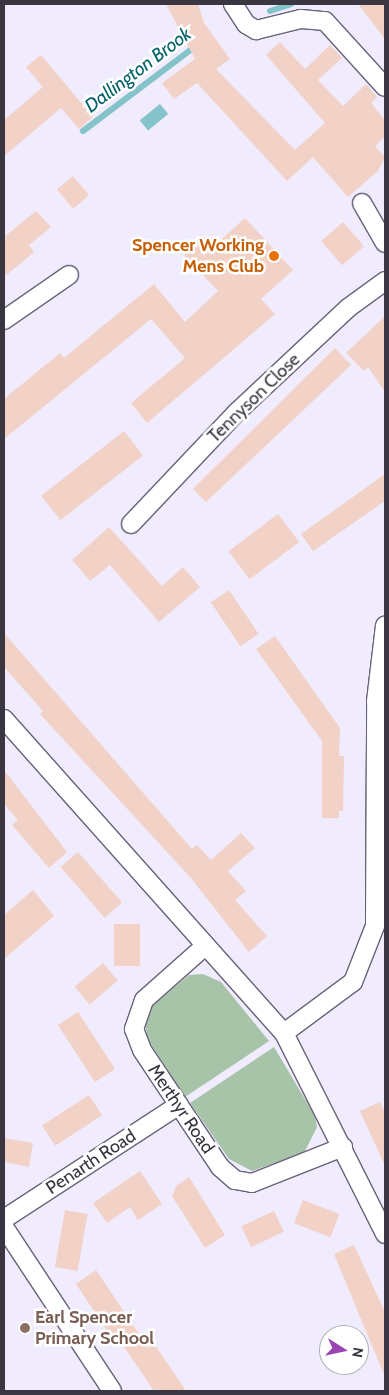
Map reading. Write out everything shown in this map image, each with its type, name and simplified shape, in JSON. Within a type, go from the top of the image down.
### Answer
[{"type":"street","points":[[233,4],[246,24],[256,30],[300,19],[325,21],[385,87]]},
{"type":"street","points":[[362,203],[385,243]]},
{"type":"street","points":[[4,320],[70,275]]},
{"type":"street","name":"Tennyson Close","points":[[131,524],[237,412],[348,308],[385,281]]},
{"type":"street","points":[[284,1033],[353,982],[376,926],[376,701],[385,626]]},
{"type":"street","points":[[4,719],[284,1033],[344,1147],[385,1234]]},
{"type":"street","name":"Merthyr Road","points":[[205,946],[144,1000],[135,1019],[142,1050],[220,1167],[242,1182],[269,1179],[344,1147]]},
{"type":"street","name":"Penarth Road","points":[[4,1220],[178,1106]]},
{"type":"street","points":[[4,1227],[112,1391]]},
{"type":"shaded area","points":[[160,104],[168,114],[148,130],[140,120]]},
{"type":"shaded area","points":[[203,974],[221,982],[269,1041],[185,1097],[147,1038],[145,1022],[152,1006],[189,975]]},
{"type":"shaded area","points":[[274,1047],[315,1116],[317,1127],[304,1153],[252,1171],[229,1159],[190,1103]]},
{"type":"building","points":[[166,4],[198,4],[204,23],[230,59],[216,69],[295,150],[325,123],[266,55],[280,42],[305,69],[330,45],[342,58],[318,80],[343,106],[366,84],[377,97],[371,103],[385,120],[385,137],[375,146],[385,157],[378,171],[348,197],[313,157],[287,181],[197,83],[174,99],[162,83],[195,59]]},
{"type":"building","points":[[358,4],[385,4],[385,39]]},
{"type":"building","points":[[41,55],[93,117],[79,129],[61,108],[4,156],[4,120],[43,87],[26,67]]},
{"type":"building","points":[[73,176],[89,195],[73,209],[57,189]]},
{"type":"building","points":[[36,211],[51,227],[29,245],[34,252],[4,277],[4,237]]},
{"type":"building","points":[[245,218],[293,270],[261,299],[275,314],[147,423],[131,403],[185,358],[151,319],[4,439],[4,399],[60,353],[64,358],[154,284],[185,322],[218,291],[184,255],[204,237],[213,247]]},
{"type":"building","points":[[343,222],[364,246],[342,265],[321,241]]},
{"type":"building","points":[[385,316],[385,392],[368,367],[364,371],[346,353]]},
{"type":"building","points":[[335,348],[351,365],[206,502],[193,489]]},
{"type":"building","points":[[124,431],[143,455],[60,520],[41,496]]},
{"type":"building","points":[[385,474],[385,501],[313,551],[301,534]]},
{"type":"building","points":[[278,514],[299,542],[250,579],[228,551]]},
{"type":"building","points":[[109,527],[162,586],[183,567],[200,587],[159,622],[110,565],[90,581],[72,560]]},
{"type":"building","points":[[229,590],[259,634],[240,646],[211,602]]},
{"type":"building","points":[[4,633],[192,849],[197,845],[211,860],[241,833],[255,848],[228,871],[246,891],[235,900],[267,936],[249,952],[190,877],[40,714],[43,711],[4,667]]},
{"type":"building","points":[[275,636],[340,728],[339,756],[344,756],[343,811],[339,811],[339,818],[322,818],[322,741],[256,649]]},
{"type":"building","points":[[4,770],[67,852],[49,868],[12,825],[18,820],[4,804]]},
{"type":"building","points":[[78,852],[122,903],[105,918],[61,867]]},
{"type":"building","points":[[33,890],[54,916],[4,959],[4,915]]},
{"type":"building","points":[[114,924],[140,924],[140,966],[114,966]]},
{"type":"building","points":[[103,963],[118,981],[89,1004],[75,987]]},
{"type":"building","points":[[78,1012],[115,1069],[95,1082],[58,1025]]},
{"type":"building","points":[[89,1095],[102,1115],[55,1146],[42,1125]]},
{"type":"building","points":[[380,1102],[385,1112],[385,1166],[360,1111]]},
{"type":"building","points":[[4,1138],[33,1143],[29,1167],[4,1162]]},
{"type":"building","points":[[140,1171],[162,1204],[138,1220],[130,1207],[107,1223],[93,1203]]},
{"type":"building","points":[[189,1177],[225,1235],[205,1248],[172,1196],[176,1186]]},
{"type":"building","points":[[303,1200],[339,1214],[330,1237],[294,1223]]},
{"type":"building","points":[[65,1210],[88,1214],[78,1271],[55,1267]]},
{"type":"building","points":[[274,1211],[284,1232],[251,1247],[241,1226]]},
{"type":"building","points":[[354,1245],[385,1312],[385,1377],[369,1338],[369,1325],[363,1325],[334,1254]]},
{"type":"building","points":[[96,1270],[149,1349],[149,1336],[186,1391],[154,1391],[118,1338],[114,1341],[76,1284]]},
{"type":"waterway","name":"Dallington Brook","points":[[270,11],[291,4]]},
{"type":"waterway","name":"Dallington Brook","points":[[83,131],[197,45]]},
{"type":"place","name":"Spencer Working Mens Club","points":[[274,256]]},
{"type":"place","name":"Earl Spencer Primary School","points":[[25,1328]]}]
